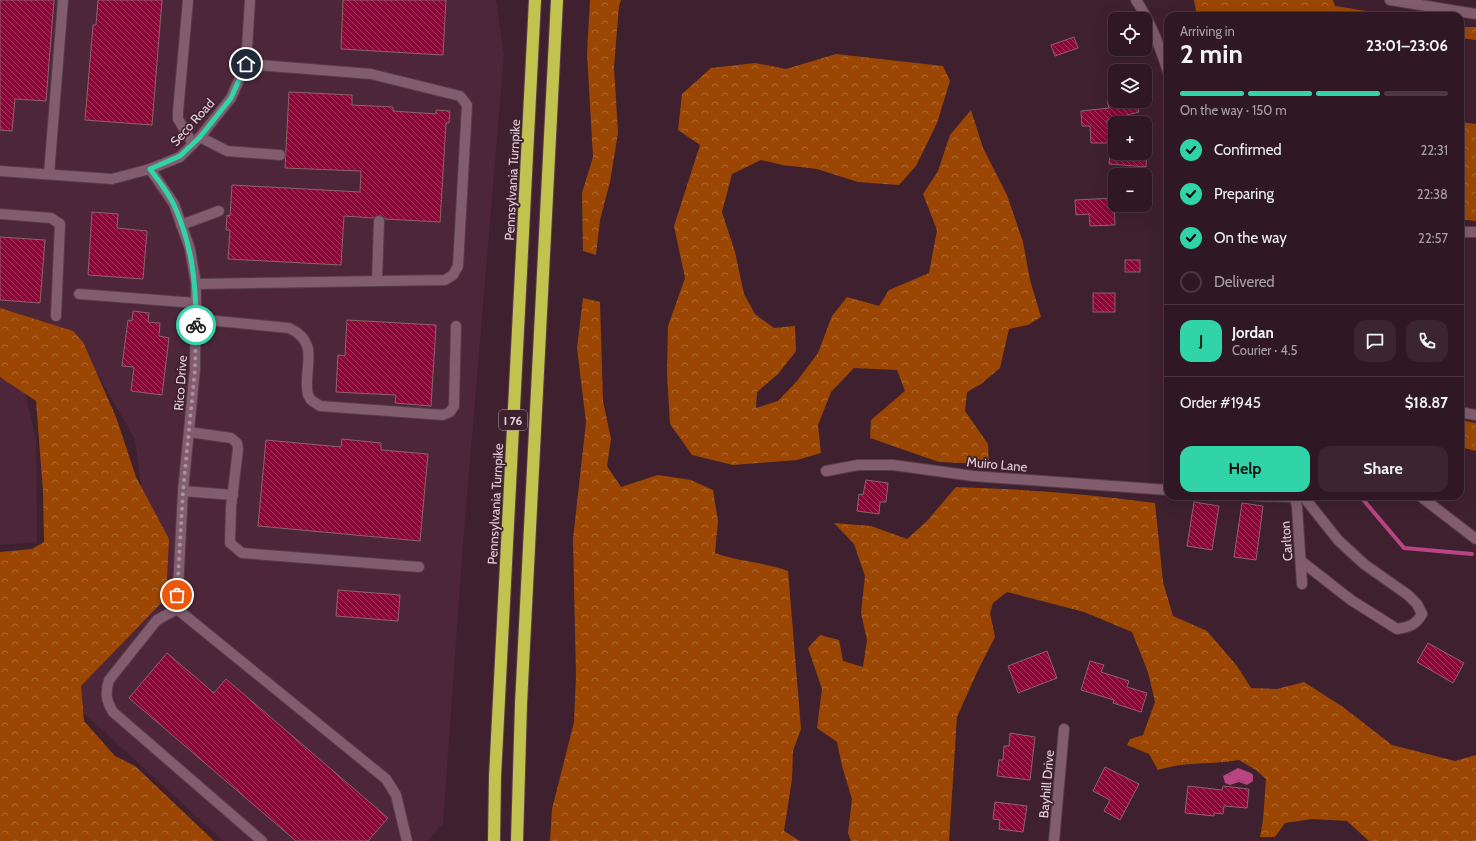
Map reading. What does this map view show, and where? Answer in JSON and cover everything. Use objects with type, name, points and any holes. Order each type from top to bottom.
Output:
[{"type":"highway","name":"Pennsylvania Turnpike","points":[[494,841],[495,777],[535,0]]},
{"type":"highway","name":"I 76","points":[[516,841],[521,704],[557,0]]},
{"type":"street","points":[[49,174],[63,0]]},
{"type":"street","points":[[188,0],[178,112],[178,119],[183,129],[196,141],[227,151],[280,155]]},
{"type":"street","name":"Seco Road","points":[[0,171],[112,179],[150,169],[180,156],[196,141],[231,98],[246,64],[250,0]]},
{"type":"street","points":[[1136,0],[1147,18],[1164,58]]},
{"type":"street","points":[[1390,0],[1464,12]]},
{"type":"street","points":[[1464,12],[1476,14]]},
{"type":"street","points":[[196,284],[445,280],[454,276],[456,271],[467,105],[464,100],[455,93],[371,74],[246,64]]},
{"type":"street","name":"Rico Drive","points":[[150,169],[174,204],[190,249],[196,284],[195,369],[183,491],[176,609]]},
{"type":"street","points":[[181,225],[219,211]]},
{"type":"street","points":[[0,214],[51,218],[60,224],[56,316]]},
{"type":"street","points":[[377,281],[379,221]]},
{"type":"street","points":[[1464,232],[1476,232]]},
{"type":"street","points":[[79,294],[196,303]]},
{"type":"street","points":[[196,319],[289,328],[296,331],[305,340],[309,351],[308,395],[311,400],[320,406],[443,415],[450,412],[454,406],[456,326]]},
{"type":"street","points":[[1464,413],[1476,415]]},
{"type":"street","points":[[189,432],[231,438],[236,443],[238,449],[230,542],[242,552],[420,568]]},
{"type":"street","name":"Muiro Lane","points":[[826,472],[858,465],[893,465],[973,476],[1164,490]]},
{"type":"street","points":[[183,491],[233,496]]},
{"type":"street","name":"Carlton","points":[[1298,500],[1302,584]]},
{"type":"street","points":[[1301,561],[1350,600],[1397,629],[1410,627],[1419,620],[1422,614],[1417,604],[1408,594],[1364,564],[1338,540],[1302,500]]},
{"type":"street","points":[[1425,500],[1476,539]]},
{"type":"street","points":[[262,841],[113,712],[108,705],[106,688],[109,680],[157,620],[176,609],[386,779],[396,795],[407,841]]},
{"type":"street","name":"Bayhill Drive","points":[[1054,841],[1064,729]]},
{"type":"shaded area","points":[[0,0],[496,0],[504,55],[463,544],[443,824],[427,841],[223,841],[62,693],[153,579],[135,440],[86,353],[0,349]]},
{"type":"shaded area","points":[[0,363],[25,392],[36,439],[37,542],[0,545]]},
{"type":"green space","points":[[590,0],[621,0],[619,6],[614,67],[618,133],[610,182],[600,220],[596,255],[583,251],[582,193],[593,157],[587,53]]},
{"type":"green space","points":[[1194,0],[1333,0],[1335,6],[1372,12],[1196,12]]},
{"type":"green space","points":[[1464,27],[1476,27],[1476,40],[1464,38]]},
{"type":"green space","points":[[836,54],[943,66],[950,81],[937,123],[916,166],[899,185],[858,182],[817,169],[783,165],[761,160],[732,174],[722,212],[735,252],[744,294],[755,314],[774,328],[795,326],[796,351],[778,374],[757,392],[756,408],[778,401],[797,381],[818,353],[832,316],[847,297],[879,306],[889,290],[929,273],[937,230],[923,194],[938,171],[950,135],[971,110],[983,148],[1007,195],[1023,242],[1030,280],[1041,317],[1028,325],[1009,329],[1000,368],[981,384],[967,392],[965,411],[988,444],[989,464],[939,462],[870,438],[871,420],[905,391],[897,370],[854,368],[831,392],[818,425],[821,453],[797,460],[733,465],[692,455],[670,424],[667,374],[668,326],[685,278],[674,226],[700,145],[678,130],[682,94],[711,68],[755,63],[786,69]]},
{"type":"green space","points":[[1464,122],[1476,124],[1476,221],[1464,220]]},
{"type":"green space","points":[[583,298],[600,302],[603,401],[611,439],[607,466],[621,487],[658,475],[691,480],[713,490],[718,521],[715,553],[788,571],[801,729],[793,751],[792,779],[784,831],[800,841],[550,841],[552,809],[574,722],[576,676],[573,539],[586,422],[577,348]]},
{"type":"green space","points":[[0,308],[73,331],[83,342],[116,417],[136,477],[169,539],[166,598],[81,686],[84,721],[115,756],[135,766],[214,841],[0,841],[0,552],[32,549],[44,542],[43,491],[36,401],[0,377]]},
{"type":"green space","points":[[1464,421],[1476,423],[1476,451],[1464,448]]},
{"type":"green space","points":[[956,487],[1056,492],[1155,503],[1163,582],[1173,616],[1207,631],[1237,666],[1251,688],[1277,689],[1304,682],[1343,707],[1392,745],[1455,761],[1476,755],[1476,841],[1369,841],[1347,821],[1312,819],[1285,823],[1275,837],[1260,837],[1263,820],[1266,779],[1256,770],[1239,760],[1178,765],[1158,770],[1149,754],[1127,745],[1130,739],[1143,735],[1155,702],[1148,672],[1132,632],[1084,612],[1007,592],[993,603],[990,613],[995,637],[957,717],[949,841],[851,841],[848,833],[852,799],[842,766],[837,742],[817,728],[822,689],[808,648],[820,635],[839,640],[843,661],[863,667],[867,640],[861,613],[865,576],[854,544],[834,523],[871,526],[907,539],[927,521]]},
{"type":"water","points":[[1238,768],[1251,773],[1253,775],[1253,781],[1247,785],[1239,782],[1230,785],[1225,783],[1223,776]]},
{"type":"building","points":[[0,0],[54,0],[46,101],[15,99],[12,131],[0,130]]},
{"type":"building","points":[[98,0],[162,0],[152,125],[85,120],[93,25],[96,25]]},
{"type":"building","points":[[343,0],[446,0],[443,55],[341,49]]},
{"type":"building","points":[[1074,37],[1078,48],[1055,56],[1051,45]]},
{"type":"building","points":[[289,92],[352,95],[352,105],[393,107],[393,111],[436,114],[436,110],[450,111],[449,123],[446,123],[440,222],[385,219],[380,215],[373,218],[344,216],[341,265],[228,259],[230,230],[226,230],[227,215],[230,216],[232,185],[360,192],[361,171],[285,168]]},
{"type":"building","points":[[1109,108],[1138,108],[1139,112],[1123,116],[1108,116],[1108,143],[1091,143],[1090,126],[1082,126],[1081,111]]},
{"type":"building","points":[[1109,160],[1146,160],[1146,167],[1109,164]]},
{"type":"building","points":[[1108,198],[1108,212],[1115,212],[1115,225],[1090,226],[1089,214],[1076,215],[1075,200]]},
{"type":"building","points":[[92,212],[118,214],[117,228],[147,231],[143,279],[88,275]]},
{"type":"building","points":[[0,237],[45,240],[40,303],[0,300]]},
{"type":"building","points":[[1125,260],[1140,260],[1140,272],[1125,272]]},
{"type":"building","points":[[1093,293],[1115,293],[1115,312],[1093,312]]},
{"type":"building","points":[[133,311],[149,313],[148,322],[160,323],[159,336],[169,338],[162,395],[131,391],[134,367],[122,366],[128,320],[132,321]]},
{"type":"building","points":[[347,320],[436,325],[431,406],[395,403],[396,395],[336,392],[338,355],[345,356]]},
{"type":"building","points":[[342,439],[381,443],[381,450],[428,454],[420,541],[258,526],[266,440],[341,447]]},
{"type":"building","points":[[866,480],[888,483],[886,502],[880,502],[879,514],[857,511],[859,494],[863,495]]},
{"type":"building","points":[[1194,502],[1219,506],[1212,550],[1187,546]]},
{"type":"building","points":[[1242,503],[1263,506],[1256,560],[1234,557]]},
{"type":"building","points":[[338,590],[400,595],[398,621],[336,616]]},
{"type":"building","points":[[1428,643],[1464,663],[1453,683],[1417,662]]},
{"type":"building","points":[[1047,651],[1057,678],[1018,693],[1008,666]]},
{"type":"building","points":[[167,653],[214,693],[226,679],[388,818],[368,841],[296,841],[129,698]]},
{"type":"building","points":[[1090,661],[1104,665],[1101,672],[1129,681],[1127,687],[1147,693],[1141,712],[1113,703],[1114,700],[1081,690]]},
{"type":"building","points":[[1010,733],[1035,737],[1030,780],[997,776],[999,760],[1003,760],[1004,746],[1009,746]]},
{"type":"building","points":[[1105,767],[1139,784],[1120,820],[1104,811],[1110,800],[1093,791]]},
{"type":"building","points":[[1188,786],[1222,790],[1223,786],[1249,789],[1247,808],[1224,806],[1223,814],[1214,813],[1214,816],[1185,813]]},
{"type":"building","points":[[995,802],[1027,806],[1023,832],[999,829],[1000,820],[993,819]]},
{"type":"waterway","points":[[1363,500],[1404,548],[1472,554]]},
{"type":"way so far","points":[[177,595],[183,491],[195,369],[196,325]]},
{"type":"route","points":[[196,325],[196,284],[190,249],[174,204],[150,169],[180,156],[200,137],[231,98],[246,64]]}]
